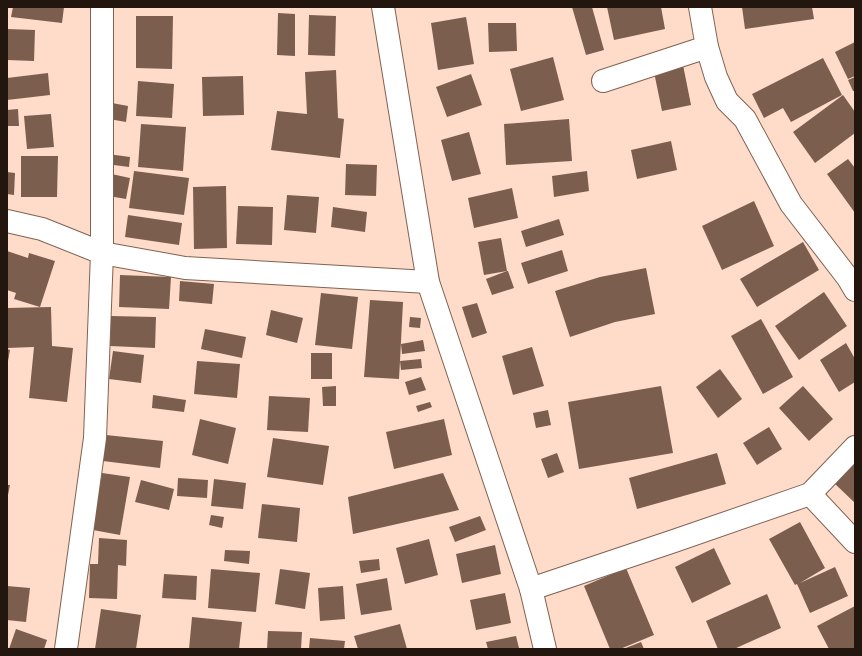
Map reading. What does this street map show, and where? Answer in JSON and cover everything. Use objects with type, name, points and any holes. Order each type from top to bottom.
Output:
[{"type":"street","points":[[66,649],[95,438],[102,253],[102,7]]},
{"type":"street","points":[[383,7],[428,282],[531,589],[545,649]]},
{"type":"street","points":[[700,7],[707,46],[716,77],[727,101],[745,119],[791,204],[853,281]]},
{"type":"street","points":[[603,81],[707,46]]},
{"type":"street","points":[[7,221],[42,229],[102,253],[185,268],[428,282]]},
{"type":"street","points":[[531,589],[810,494],[855,446]]},
{"type":"street","points":[[810,494],[855,542]]},
{"type":"building","points":[[13,7],[64,7],[62,23],[11,17]]},
{"type":"building","points":[[572,7],[592,7],[604,50],[586,55]]},
{"type":"building","points":[[607,7],[661,7],[665,29],[614,40]]},
{"type":"building","points":[[742,7],[812,7],[814,19],[745,29]]},
{"type":"building","points":[[278,13],[295,14],[295,56],[277,55]]},
{"type":"building","points":[[309,15],[336,16],[335,56],[308,55]]},
{"type":"building","points":[[136,16],[173,16],[172,69],[136,68]]},
{"type":"building","points":[[466,17],[474,64],[438,70],[431,23]]},
{"type":"building","points":[[488,23],[516,23],[517,51],[489,52]]},
{"type":"building","points":[[7,29],[35,30],[34,61],[7,60]]},
{"type":"building","points":[[855,42],[855,76],[848,79],[835,52]]},
{"type":"building","points":[[553,57],[564,100],[521,111],[510,69]]},
{"type":"building","points":[[823,58],[842,95],[791,122],[783,108],[764,118],[752,94]]},
{"type":"building","points":[[683,65],[691,105],[662,111],[654,72]]},
{"type":"building","points":[[336,70],[338,118],[344,119],[340,158],[271,150],[277,111],[307,114],[305,72]]},
{"type":"building","points":[[48,73],[50,95],[7,100],[7,78]]},
{"type":"building","points":[[471,74],[482,105],[447,117],[436,87]]},
{"type":"building","points":[[243,76],[244,115],[203,116],[202,77]]},
{"type":"building","points":[[855,77],[855,91],[853,91],[848,80]]},
{"type":"building","points":[[138,81],[174,84],[172,118],[136,116]]},
{"type":"building","points":[[843,95],[855,112],[855,133],[815,163],[793,132]]},
{"type":"building","points":[[112,103],[128,106],[126,122],[109,119]]},
{"type":"building","points":[[18,109],[19,126],[7,126],[7,110]]},
{"type":"building","points":[[51,114],[54,147],[27,149],[24,116]]},
{"type":"building","points":[[569,119],[572,161],[506,165],[504,124]]},
{"type":"building","points":[[141,124],[186,127],[183,171],[138,167]]},
{"type":"building","points":[[469,132],[481,174],[452,181],[441,140]]},
{"type":"building","points":[[671,141],[677,170],[637,179],[631,150]]},
{"type":"building","points":[[108,154],[130,157],[129,167],[106,164]]},
{"type":"building","points":[[21,156],[58,156],[57,197],[21,197]]},
{"type":"building","points":[[848,159],[855,168],[855,213],[827,174]]},
{"type":"building","points":[[346,164],[377,165],[376,196],[345,195]]},
{"type":"building","points":[[134,171],[189,178],[184,215],[129,208]]},
{"type":"building","points":[[587,171],[589,191],[554,197],[552,176]]},
{"type":"building","points":[[7,172],[15,173],[14,195],[7,194]]},
{"type":"building","points":[[107,173],[130,178],[126,199],[103,195]]},
{"type":"building","points":[[226,186],[227,248],[194,249],[193,187]]},
{"type":"building","points":[[512,188],[518,218],[474,228],[468,198]]},
{"type":"building","points":[[287,195],[319,197],[316,233],[284,230]]},
{"type":"building","points":[[754,201],[774,246],[722,270],[702,226]]},
{"type":"building","points":[[238,206],[273,207],[272,245],[236,244]]},
{"type":"building","points":[[333,207],[367,212],[365,232],[331,227]]},
{"type":"building","points":[[128,215],[182,223],[179,245],[125,237]]},
{"type":"building","points":[[559,219],[564,235],[526,247],[521,231]]},
{"type":"building","points":[[501,238],[507,271],[484,275],[478,242]]},
{"type":"building","points":[[803,242],[819,270],[757,307],[740,279]]},
{"type":"building","points":[[562,250],[568,271],[528,284],[521,263]]},
{"type":"building","points":[[7,251],[28,258],[29,253],[55,261],[40,307],[14,299],[16,293],[7,290]]},
{"type":"building","points":[[646,268],[655,314],[615,322],[570,337],[555,291],[600,277]]},
{"type":"building","points":[[507,271],[514,288],[492,295],[486,279]]},
{"type":"building","points":[[120,275],[171,277],[169,309],[119,307]]},
{"type":"building","points":[[180,281],[214,284],[212,304],[179,301]]},
{"type":"building","points":[[824,292],[847,326],[799,360],[775,326]]},
{"type":"building","points":[[321,293],[358,297],[352,349],[315,345]]},
{"type":"building","points":[[370,300],[403,302],[399,379],[364,377]]},
{"type":"building","points":[[477,303],[487,333],[472,338],[462,307]]},
{"type":"building","points":[[51,307],[52,346],[73,348],[67,402],[29,398],[34,347],[7,348],[7,308]]},
{"type":"building","points":[[271,310],[303,318],[297,343],[266,335]]},
{"type":"building","points":[[111,316],[156,317],[155,348],[110,346]]},
{"type":"building","points":[[410,317],[421,318],[420,328],[409,327]]},
{"type":"building","points":[[761,319],[793,377],[763,394],[731,336]]},
{"type":"building","points":[[205,329],[246,337],[242,358],[201,349]]},
{"type":"building","points":[[423,340],[425,351],[402,354],[401,344]]},
{"type":"building","points":[[846,343],[855,359],[855,382],[839,392],[820,360]]},
{"type":"building","points":[[532,347],[544,386],[513,395],[502,356]]},
{"type":"building","points":[[7,349],[10,350],[8,361],[7,361]]},
{"type":"building","points":[[113,351],[144,355],[141,383],[109,379]]},
{"type":"building","points":[[311,353],[332,353],[332,379],[311,379]]},
{"type":"building","points":[[421,359],[422,368],[401,370],[400,361]]},
{"type":"building","points":[[197,361],[240,364],[237,398],[194,394]]},
{"type":"building","points":[[720,369],[742,399],[718,418],[696,387]]},
{"type":"building","points":[[421,377],[426,390],[409,395],[405,382]]},
{"type":"building","points":[[336,386],[336,406],[323,406],[322,387]]},
{"type":"building","points":[[661,386],[673,453],[579,469],[568,402]]},
{"type":"building","points":[[803,386],[833,419],[809,441],[779,408]]},
{"type":"building","points":[[153,395],[186,400],[184,412],[152,408]]},
{"type":"building","points":[[269,396],[310,398],[308,432],[267,430]]},
{"type":"building","points":[[430,402],[432,407],[418,412],[416,406]]},
{"type":"building","points":[[548,410],[551,425],[536,428],[533,413]]},
{"type":"building","points":[[200,419],[236,428],[228,464],[192,455]]},
{"type":"building","points":[[444,419],[452,455],[394,469],[386,432]]},
{"type":"building","points":[[769,427],[782,449],[757,465],[743,443]]},
{"type":"building","points":[[106,435],[163,441],[160,468],[103,461]]},
{"type":"building","points":[[273,438],[329,446],[323,485],[267,477]]},
{"type":"building","points":[[557,453],[564,472],[548,478],[541,459]]},
{"type":"building","points":[[717,453],[726,484],[637,509],[629,478]]},
{"type":"building","points":[[855,457],[855,503],[832,481]]},
{"type":"building","points":[[102,473],[130,477],[120,535],[93,530]]},
{"type":"building","points":[[443,473],[459,510],[353,534],[348,497]]},
{"type":"building","points":[[178,478],[208,480],[207,498],[177,496]]},
{"type":"building","points":[[214,479],[246,483],[243,509],[211,506]]},
{"type":"building","points":[[141,480],[174,489],[169,510],[135,502]]},
{"type":"building","points":[[7,485],[10,485],[8,495],[7,495]]},
{"type":"building","points":[[262,504],[300,508],[297,542],[258,538]]},
{"type":"building","points":[[211,515],[224,517],[222,528],[209,525]]},
{"type":"building","points":[[480,516],[486,530],[455,542],[449,527]]},
{"type":"building","points":[[800,522],[825,568],[800,583],[835,567],[848,596],[810,613],[797,584],[795,585],[769,539]]},
{"type":"building","points":[[99,538],[127,540],[126,566],[118,565],[117,599],[89,598],[90,564],[98,564]]},
{"type":"building","points":[[429,539],[438,575],[405,584],[396,548]]},
{"type":"building","points":[[495,545],[501,574],[462,583],[456,554]]},
{"type":"building","points":[[714,548],[731,584],[692,603],[675,567]]},
{"type":"building","points":[[225,550],[250,551],[249,564],[224,561]]},
{"type":"building","points":[[379,559],[380,570],[361,573],[359,561]]},
{"type":"building","points":[[626,568],[654,635],[620,649],[610,649],[584,586]]},
{"type":"building","points":[[211,569],[260,573],[256,612],[208,608]]},
{"type":"building","points":[[280,569],[310,573],[305,609],[275,604]]},
{"type":"building","points":[[164,574],[197,576],[196,600],[162,598]]},
{"type":"building","points":[[387,578],[392,610],[361,615],[356,584]]},
{"type":"building","points":[[7,586],[30,588],[26,622],[7,620]]},
{"type":"building","points":[[343,586],[345,619],[320,621],[318,588]]},
{"type":"building","points":[[505,593],[511,623],[476,630],[470,600]]},
{"type":"building","points":[[767,594],[781,628],[734,649],[718,649],[706,621]]},
{"type":"building","points":[[855,606],[855,647],[852,649],[829,649],[817,626]]},
{"type":"building","points":[[101,609],[141,615],[136,649],[95,649]]},
{"type":"building","points":[[192,617],[242,622],[239,649],[189,649]]},
{"type":"building","points":[[400,624],[407,649],[358,649],[354,636]]},
{"type":"building","points":[[16,629],[47,640],[44,649],[9,649]]},
{"type":"building","points":[[268,631],[302,632],[301,649],[267,649]]},
{"type":"building","points":[[516,636],[519,648],[488,649],[486,642]]},
{"type":"building","points":[[310,638],[345,641],[344,649],[309,649]]},
{"type":"building","points":[[641,642],[644,649],[623,649]]}]
